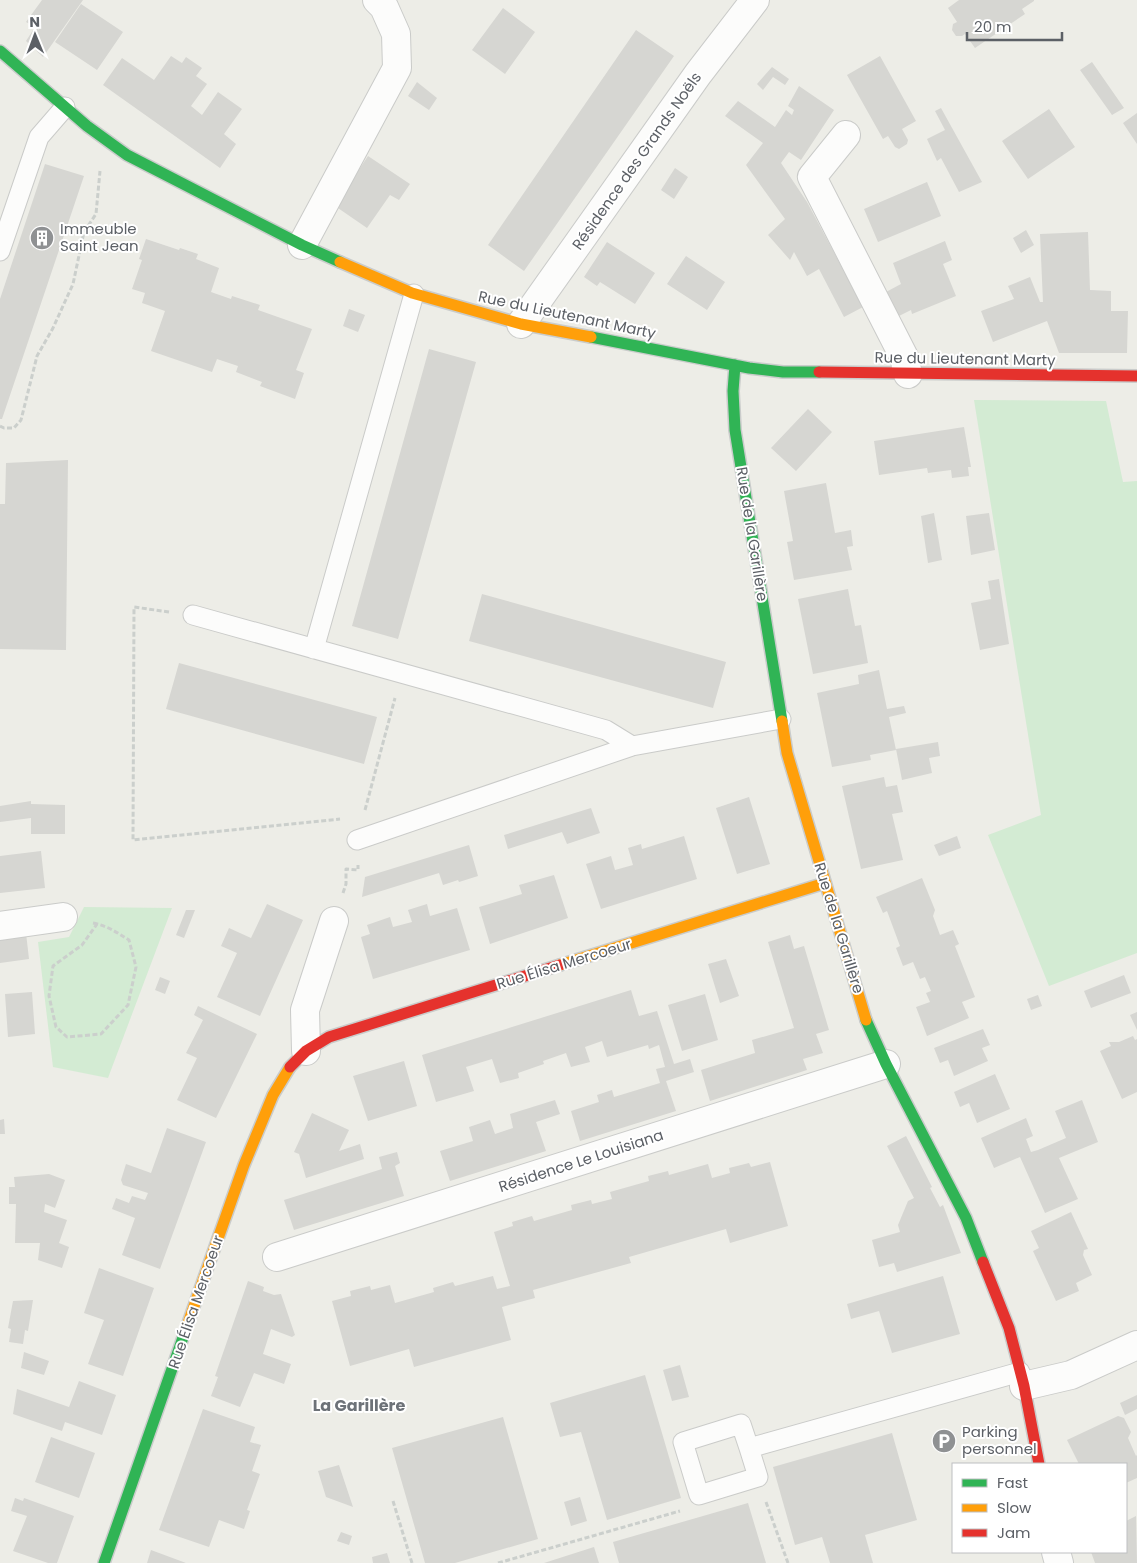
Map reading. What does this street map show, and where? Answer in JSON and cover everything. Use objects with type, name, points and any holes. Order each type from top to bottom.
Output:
[{"type":"street","points":[[302,245],[397,68],[396,34],[384,7],[376,0]]},
{"type":"street","name":"Résidence des Grands Noëls","points":[[521,324],[698,74],[755,0]]},
{"type":"street","name":"Rue du Lieutenant Marty","points":[[0,52],[88,126],[127,155],[302,245],[414,294],[521,324],[735,365],[783,372],[1137,376]]},
{"type":"street","points":[[846,135],[812,177],[904,357],[908,374]]},
{"type":"street","name":"Rue de la Garillère","points":[[735,365],[733,391],[735,430],[787,753],[867,1022],[886,1064],[966,1218],[1009,1328],[1022,1379],[1039,1463]]},
{"type":"street","name":"Rue Élisa Mercoeur","points":[[104,1563],[244,1165],[272,1095],[289,1068],[306,1051],[329,1038],[356,1028],[825,883]]},
{"type":"street","points":[[0,926],[63,917]]},
{"type":"street","points":[[306,1051],[305,1010],[334,921]]},
{"type":"street","name":"Résidence Le Louisiana","points":[[277,1257],[886,1064]]},
{"type":"street","points":[[1022,1379],[1071,1375],[1137,1345]]},
{"type":"lane","points":[[0,251],[39,137],[65,106]]},
{"type":"lane","points":[[314,649],[414,294]]},
{"type":"lane","points":[[193,615],[606,730],[632,746]]},
{"type":"lane","points":[[357,840],[632,746],[781,719]]},
{"type":"lane","points":[[749,1448],[1022,1379]]},
{"type":"lane","points":[[741,1424],[758,1477],[699,1495],[683,1442],[741,1424]]},
{"type":"path","points":[[0,426],[14,428],[21,420],[37,356],[53,328],[72,284],[84,232],[96,214],[99,173],[114,146]]},
{"type":"path","points":[[193,615],[134,607],[133,840],[363,817]]},
{"type":"path","points":[[334,921],[346,884],[346,869],[358,870],[357,840],[401,673]]},
{"type":"path","points":[[63,917],[97,924],[106,926],[130,940],[136,967],[128,1005],[101,1034],[67,1037],[56,1027],[49,996],[53,966],[82,945],[97,924]]},
{"type":"path","points":[[758,1477],[788,1563]]},
{"type":"path","points":[[498,1563],[693,1507],[699,1495]]},
{"type":"path","points":[[393,1501],[412,1563]]},
{"type":"green space","points":[[974,400],[1106,401],[1123,482],[1137,481],[1137,953],[1049,986],[988,835],[1041,815]]},
{"type":"green space","points":[[84,907],[172,908],[108,1078],[53,1067],[38,942],[69,937]]},
{"type":"building","points":[[42,0],[83,0],[43,57],[26,41],[35,27],[26,22]]},
{"type":"building","points":[[959,0],[1034,1],[1022,9],[1025,14],[975,48],[965,34],[956,36],[952,30],[953,24],[957,22],[948,8]]},
{"type":"building","points":[[81,4],[123,32],[97,70],[55,42]]},
{"type":"building","points":[[503,8],[535,32],[505,74],[472,50]]},
{"type":"building","points":[[636,30],[674,56],[524,271],[488,245]]},
{"type":"building","points":[[171,56],[182,63],[186,57],[202,68],[196,76],[207,84],[191,106],[202,115],[218,92],[242,109],[224,134],[236,144],[220,168],[103,85],[122,58],[154,80]]},
{"type":"building","points":[[880,56],[916,121],[902,129],[908,140],[907,144],[899,149],[895,147],[888,136],[883,139],[847,75]]},
{"type":"building","points":[[1092,62],[1124,108],[1112,115],[1080,70]]},
{"type":"building","points":[[772,67],[789,79],[785,85],[773,77],[763,90],[757,84]]},
{"type":"building","points":[[417,82],[437,98],[429,110],[408,96]]},
{"type":"building","points":[[799,86],[834,110],[801,160],[789,152],[781,163],[807,202],[863,307],[844,317],[819,269],[807,276],[794,252],[790,260],[768,235],[785,219],[746,165],[763,143],[725,116],[738,101],[775,127],[786,110],[792,115],[794,110],[788,106]]},
{"type":"building","points":[[941,108],[982,182],[959,192],[941,158],[937,161],[927,139],[945,130],[935,111]]},
{"type":"building","points":[[1049,109],[1075,147],[1028,179],[1002,141]]},
{"type":"building","points":[[1137,113],[1137,144],[1123,123]]},
{"type":"building","points":[[368,156],[410,184],[399,200],[390,195],[367,228],[335,206]]},
{"type":"building","name":"Immeuble Saint Jean","points":[[45,164],[84,176],[2,419],[0,419],[0,299]]},
{"type":"building","points":[[675,168],[688,177],[674,199],[661,190]]},
{"type":"building","points":[[927,182],[941,216],[878,242],[864,209]]},
{"type":"building","points":[[1026,230],[1034,245],[1021,253],[1013,238]]},
{"type":"building","points":[[1088,232],[1090,290],[1111,291],[1111,311],[1128,311],[1127,353],[1059,353],[1047,321],[993,342],[981,311],[1014,299],[1008,286],[1030,277],[1040,302],[1043,302],[1040,234]]},
{"type":"building","points":[[146,239],[198,254],[196,259],[219,268],[211,292],[231,299],[232,296],[260,305],[258,310],[312,329],[296,370],[304,373],[295,399],[260,386],[262,382],[236,372],[238,366],[217,359],[212,372],[151,351],[165,311],[142,303],[145,293],[132,289],[142,260],[139,259]]},
{"type":"building","points":[[945,241],[952,260],[943,264],[956,296],[912,314],[911,310],[899,316],[886,292],[901,284],[893,263]]},
{"type":"building","points":[[607,242],[655,273],[635,304],[600,282],[597,286],[584,277]]},
{"type":"building","points":[[686,256],[725,282],[707,310],[667,284]]},
{"type":"building","points":[[349,309],[365,315],[358,332],[343,326]]},
{"type":"building","points":[[429,349],[476,362],[398,639],[352,626]]},
{"type":"building","points":[[808,409],[832,432],[796,471],[771,448]]},
{"type":"building","points":[[964,427],[971,467],[968,467],[969,476],[952,478],[951,470],[928,473],[927,468],[879,475],[874,441]]},
{"type":"building","points":[[68,460],[66,650],[0,649],[0,504],[5,504],[6,463]]},
{"type":"building","points":[[826,483],[835,533],[851,530],[853,546],[847,547],[852,570],[794,580],[787,542],[793,541],[784,491]]},
{"type":"building","points":[[934,513],[942,560],[928,563],[921,516]]},
{"type":"building","points":[[989,513],[995,550],[971,555],[966,516]]},
{"type":"building","points":[[999,579],[1009,644],[980,650],[971,603],[991,599],[988,581]]},
{"type":"building","points":[[848,589],[855,626],[861,625],[868,663],[813,674],[798,599]]},
{"type":"building","points":[[482,594],[726,662],[713,708],[469,641]]},
{"type":"building","points":[[179,663],[377,717],[364,764],[166,709]]},
{"type":"building","points":[[879,670],[887,709],[904,706],[906,713],[889,717],[896,750],[870,755],[871,760],[832,767],[817,693],[859,684],[858,675]]},
{"type":"building","points":[[938,742],[940,756],[929,758],[932,773],[902,780],[896,749]]},
{"type":"building","points":[[884,777],[886,787],[897,785],[903,812],[892,814],[903,860],[861,869],[842,786]]},
{"type":"building","points":[[749,797],[770,864],[737,874],[716,808]]},
{"type":"building","points":[[31,801],[31,804],[65,805],[65,834],[31,834],[31,818],[0,822],[0,806]]},
{"type":"building","points":[[591,808],[600,833],[567,844],[562,832],[508,849],[504,835]]},
{"type":"building","points":[[684,836],[697,879],[601,909],[586,864],[611,856],[615,870],[633,865],[628,848],[641,844],[642,849]]},
{"type":"building","points":[[957,836],[961,848],[939,856],[934,845]]},
{"type":"building","points":[[469,845],[478,876],[443,885],[439,873],[362,897],[365,877]]},
{"type":"building","points":[[41,851],[45,888],[0,893],[0,856]]},
{"type":"building","points":[[554,875],[568,918],[490,944],[479,907],[522,894],[519,885]]},
{"type":"building","points":[[922,878],[935,910],[933,916],[940,935],[953,930],[959,944],[955,946],[975,997],[962,1002],[969,1018],[927,1036],[916,1007],[930,1002],[926,993],[931,991],[925,977],[920,979],[913,962],[903,966],[896,948],[900,946],[887,911],[883,913],[876,897]]},
{"type":"building","points":[[267,904],[303,920],[260,1016],[217,997],[237,953],[221,946],[229,928],[251,938]]},
{"type":"building","points":[[427,904],[430,916],[457,908],[470,950],[373,979],[361,937],[370,934],[367,925],[390,917],[393,927],[412,922],[408,910]]},
{"type":"building","points":[[186,910],[195,910],[184,938],[176,935]]},
{"type":"building","points":[[26,933],[29,959],[0,963],[0,937]]},
{"type":"building","points":[[790,935],[794,949],[804,946],[829,1030],[816,1034],[823,1053],[803,1059],[807,1070],[710,1101],[701,1070],[755,1053],[752,1040],[794,1028],[768,942]]},
{"type":"building","points":[[726,959],[739,996],[720,1003],[708,964]]},
{"type":"building","points":[[1124,975],[1131,993],[1091,1008],[1084,991]]},
{"type":"building","points":[[160,977],[170,981],[165,994],[155,990]]},
{"type":"building","points":[[631,990],[639,1016],[657,1011],[674,1064],[690,1059],[694,1072],[666,1081],[676,1111],[580,1141],[571,1111],[599,1102],[597,1095],[612,1090],[614,1097],[660,1083],[656,1069],[665,1067],[659,1045],[649,1049],[648,1045],[607,1057],[602,1041],[585,1047],[590,1062],[571,1067],[566,1053],[543,1061],[544,1064],[518,1073],[519,1078],[500,1083],[492,1059],[466,1067],[474,1091],[436,1102],[422,1055]]},
{"type":"building","points":[[32,992],[35,1034],[8,1037],[5,994]]},
{"type":"building","points":[[705,994],[718,1040],[682,1051],[668,1005]]},
{"type":"building","points":[[1038,995],[1042,1006],[1031,1010],[1027,999]]},
{"type":"building","points":[[198,1006],[257,1034],[216,1118],[177,1100],[197,1058],[186,1053],[203,1020],[194,1015]]},
{"type":"building","points":[[1137,1012],[1137,1030],[1130,1015]]},
{"type":"building","points":[[983,1029],[990,1045],[982,1048],[988,1061],[954,1076],[948,1060],[940,1063],[934,1048]]},
{"type":"building","points":[[1133,1036],[1135,1040],[1137,1039],[1137,1092],[1122,1099],[1100,1051],[1111,1046],[1109,1042],[1119,1042]]},
{"type":"building","points":[[404,1061],[417,1106],[368,1121],[353,1076]]},
{"type":"building","points":[[995,1074],[1010,1109],[977,1123],[969,1103],[960,1107],[954,1092]]},
{"type":"building","points":[[555,1100],[560,1114],[536,1122],[546,1151],[450,1181],[440,1151],[473,1141],[469,1127],[490,1120],[495,1134],[513,1128],[510,1114]]},
{"type":"building","points":[[1082,1100],[1098,1142],[1059,1158],[1078,1199],[1045,1213],[1020,1157],[994,1168],[981,1138],[1026,1118],[1033,1136],[1026,1139],[1031,1152],[1038,1150],[1066,1138],[1055,1111]]},
{"type":"building","points":[[312,1113],[349,1130],[339,1151],[360,1144],[364,1159],[306,1178],[299,1154],[294,1152]]},
{"type":"building","points":[[4,1119],[5,1134],[0,1134],[0,1120]]},
{"type":"building","points":[[167,1128],[206,1142],[160,1269],[122,1255],[135,1218],[112,1209],[116,1198],[129,1203],[132,1196],[145,1200],[148,1193],[123,1185],[121,1180],[126,1164],[151,1173]]},
{"type":"building","points":[[906,1136],[940,1207],[943,1205],[961,1253],[897,1272],[894,1263],[879,1267],[872,1240],[900,1232],[898,1225],[908,1201],[914,1198],[887,1146]]},
{"type":"building","points":[[397,1152],[400,1163],[395,1166],[404,1196],[294,1230],[284,1200],[382,1169],[379,1157]]},
{"type":"building","points":[[770,1162],[788,1226],[730,1243],[726,1229],[629,1257],[631,1263],[533,1290],[535,1298],[502,1307],[511,1340],[414,1367],[409,1349],[350,1366],[332,1301],[351,1296],[350,1291],[370,1286],[371,1290],[390,1285],[395,1303],[434,1292],[433,1288],[453,1282],[455,1286],[493,1276],[497,1289],[510,1286],[494,1232],[513,1226],[512,1222],[532,1216],[534,1221],[572,1210],[571,1205],[591,1200],[592,1204],[612,1199],[610,1192],[649,1181],[648,1176],[668,1171],[669,1175],[708,1164],[712,1178],[730,1173],[729,1168],[749,1163],[751,1167]]},
{"type":"building","points":[[49,1174],[65,1180],[55,1208],[45,1204],[44,1212],[67,1220],[59,1243],[69,1247],[62,1268],[38,1260],[40,1243],[15,1243],[16,1204],[9,1204],[9,1187],[15,1187],[14,1177]]},
{"type":"building","points":[[1071,1212],[1088,1249],[1084,1250],[1083,1255],[1092,1275],[1076,1283],[1079,1291],[1056,1301],[1033,1251],[1039,1248],[1031,1231]]},
{"type":"building","points":[[99,1268],[154,1288],[123,1376],[88,1364],[104,1320],[84,1313]]},
{"type":"building","points":[[943,1276],[960,1334],[892,1353],[879,1311],[851,1319],[847,1304]]},
{"type":"building","points":[[248,1281],[264,1287],[263,1291],[274,1295],[281,1294],[295,1335],[292,1337],[271,1329],[263,1354],[291,1364],[284,1384],[254,1373],[240,1407],[211,1396],[218,1377],[215,1376]]},
{"type":"building","points":[[33,1300],[28,1331],[25,1330],[23,1344],[9,1342],[11,1329],[8,1328],[13,1301]]},
{"type":"building","points":[[24,1352],[49,1361],[44,1375],[21,1368]]},
{"type":"building","points":[[680,1365],[689,1397],[672,1401],[663,1370]]},
{"type":"building","points":[[645,1375],[681,1498],[607,1520],[581,1432],[560,1437],[550,1403]]},
{"type":"building","points":[[79,1381],[116,1395],[102,1435],[65,1422],[62,1431],[13,1414],[17,1389],[69,1407]]},
{"type":"building","points":[[1137,1395],[1137,1409],[1125,1415],[1120,1403]]},
{"type":"building","points":[[203,1409],[255,1427],[250,1442],[261,1445],[252,1471],[260,1474],[247,1510],[250,1511],[244,1529],[219,1520],[209,1547],[159,1530]]},
{"type":"building","points":[[1118,1416],[1124,1418],[1131,1432],[1128,1438],[1137,1455],[1137,1478],[1127,1483],[1127,1463],[1078,1463],[1067,1440]]},
{"type":"building","points":[[503,1417],[538,1539],[455,1563],[425,1563],[392,1448]]},
{"type":"building","points":[[892,1433],[917,1520],[865,1535],[873,1563],[830,1563],[822,1537],[795,1545],[773,1467]]},
{"type":"building","points":[[51,1437],[95,1453],[79,1498],[35,1482]]},
{"type":"building","points":[[339,1465],[353,1507],[326,1497],[318,1471]]},
{"type":"building","points":[[580,1497],[587,1521],[571,1526],[564,1502]]},
{"type":"building","points":[[15,1498],[23,1501],[24,1498],[74,1516],[57,1563],[48,1563],[13,1551],[27,1516],[11,1511]]},
{"type":"building","points":[[748,1503],[766,1563],[619,1563],[613,1542]]},
{"type":"building","points":[[1136,1516],[1137,1563],[1095,1563],[1091,1553],[1127,1553],[1127,1520]]},
{"type":"building","points":[[341,1532],[352,1536],[349,1545],[337,1541]]},
{"type":"building","points":[[594,1547],[599,1563],[544,1563]]},
{"type":"building","points":[[151,1550],[186,1563],[147,1563]]},
{"type":"building","points":[[387,1553],[390,1563],[373,1563],[372,1557]]},
{"type":"traffic: fast","points":[[0,51],[87,126],[127,155],[302,245],[340,262]]},
{"type":"traffic: fast","points":[[591,337],[749,368],[783,372],[819,372]]},
{"type":"traffic: fast","points":[[735,365],[733,391],[735,430],[782,721]]},
{"type":"traffic: fast","points":[[866,1020],[886,1064],[966,1218],[983,1262]]},
{"type":"traffic: fast","points":[[104,1563],[187,1326]]},
{"type":"traffic: slow","points":[[340,262],[412,293],[521,324],[591,337]]},
{"type":"traffic: slow","points":[[782,721],[787,753],[866,1020]]},
{"type":"traffic: slow","points":[[560,965],[825,883]]},
{"type":"traffic: slow","points":[[187,1326],[244,1165],[273,1095],[290,1067]]},
{"type":"traffic: jam","points":[[819,372],[1137,376]]},
{"type":"traffic: jam","points":[[290,1067],[306,1051],[329,1037],[560,965]]},
{"type":"traffic: jam","points":[[983,1262],[1009,1328],[1024,1386],[1039,1463]]},
{"type":"place","name":"Immeuble Saint Jean","points":[[42,238]]},
{"type":"place","name":"Parking personnel","points":[[944,1441]]},
{"type":"district","name":"La Garillère","points":[[359,1405]]}]
